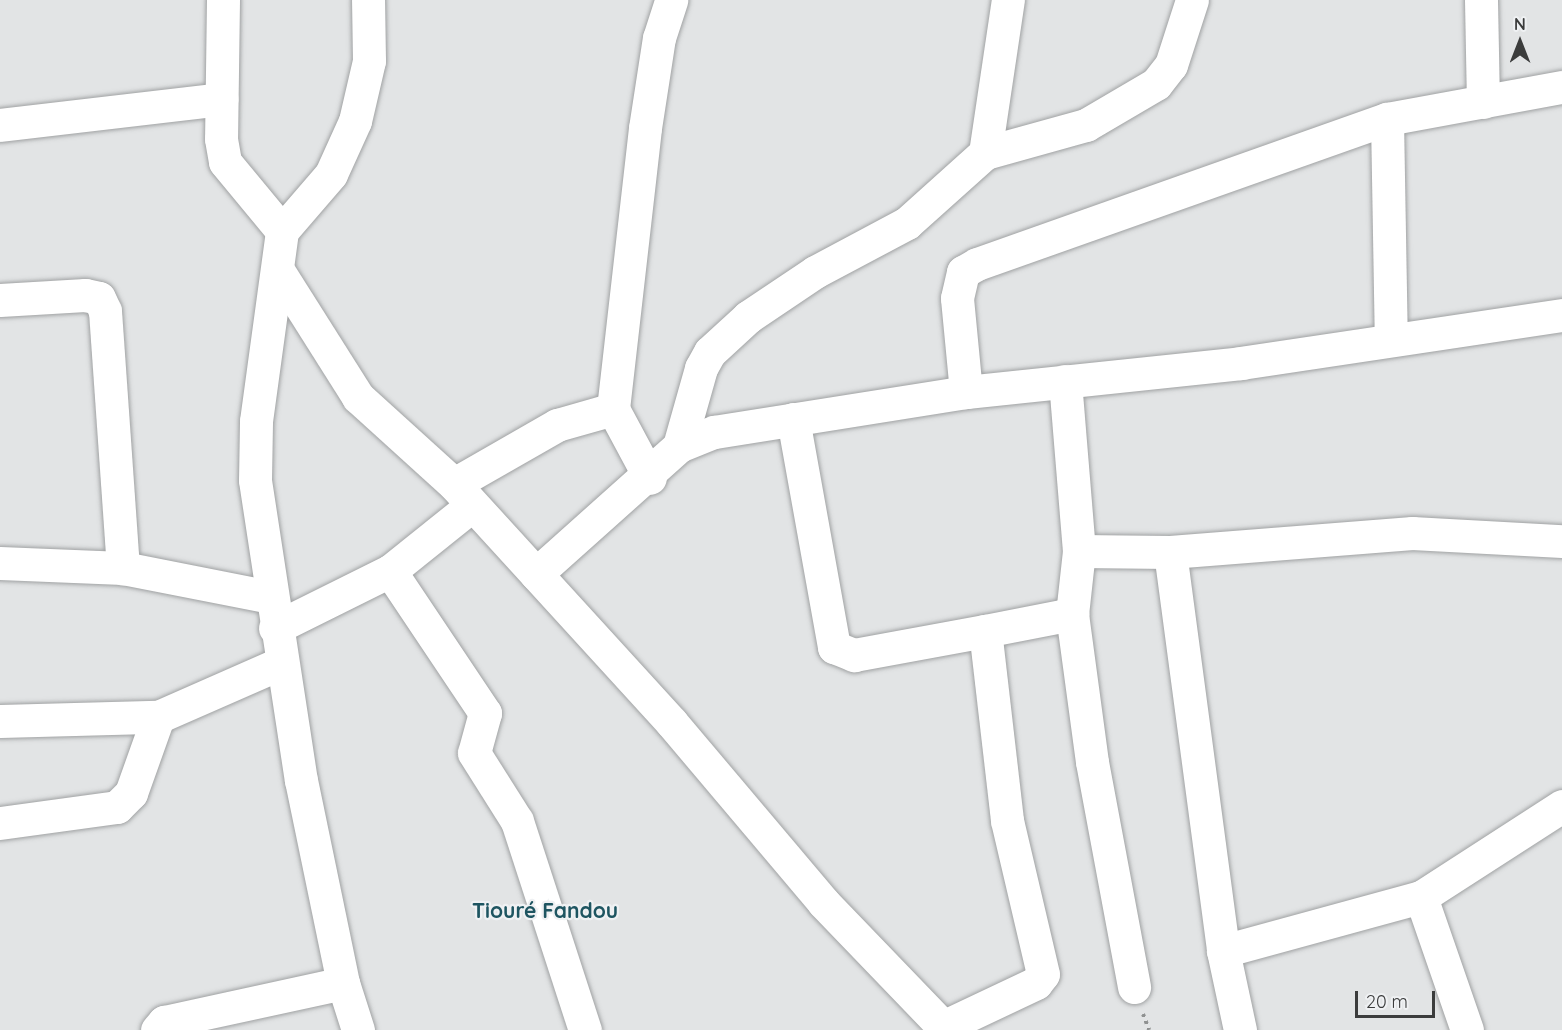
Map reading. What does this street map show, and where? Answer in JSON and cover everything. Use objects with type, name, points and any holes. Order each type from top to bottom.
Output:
[{"type":"street","points":[[223,0],[221,99],[225,162],[282,231]]},
{"type":"street","points":[[358,1030],[343,983],[280,663],[255,480],[255,421],[279,272],[282,231],[331,174],[355,121],[369,61],[368,0]]},
{"type":"street","points":[[650,478],[613,409],[645,129],[659,38],[671,0]]},
{"type":"street","points":[[985,153],[1008,0]]},
{"type":"street","points":[[680,446],[695,381],[710,352],[748,317],[815,272],[907,223],[985,153],[1086,125],[1156,84],[1171,65],[1192,0]]},
{"type":"street","points":[[1481,0],[1483,102]]},
{"type":"street","points":[[966,392],[957,298],[959,284],[970,268],[1387,119],[1562,87]]},
{"type":"street","points":[[0,125],[221,99]]},
{"type":"street","points":[[1387,119],[1391,340]]},
{"type":"street","points":[[279,272],[358,397],[463,495],[672,723],[823,902],[944,1029],[1036,983],[1043,974],[1007,820],[984,631]]},
{"type":"street","points":[[0,300],[85,295],[99,298],[105,311],[123,568]]},
{"type":"street","points":[[536,574],[650,478],[680,446],[732,428],[966,392],[1391,340],[1562,315]]},
{"type":"street","points":[[1065,381],[1079,551],[1072,614],[1092,762],[1134,987]]},
{"type":"street","points":[[0,563],[123,568],[273,612],[390,571],[463,495],[557,425],[613,409]]},
{"type":"street","points":[[793,419],[834,647],[854,655],[1072,614]]},
{"type":"street","points":[[1079,551],[1170,552],[1412,533],[1562,541]]},
{"type":"street","points":[[1170,552],[1223,951],[1240,1030]]},
{"type":"street","points":[[390,571],[485,713],[487,721],[474,753],[517,821],[585,1030]]},
{"type":"street","points":[[0,721],[158,717],[280,663]]},
{"type":"street","points":[[0,823],[117,807],[130,793],[158,717]]},
{"type":"street","points":[[1223,951],[1421,897],[1562,806]]},
{"type":"street","points":[[1421,897],[1467,1030]]},
{"type":"street","points":[[157,1030],[164,1022],[343,983]]},
{"type":"district","name":"Tiouré Fandou","points":[[545,910]]}]
